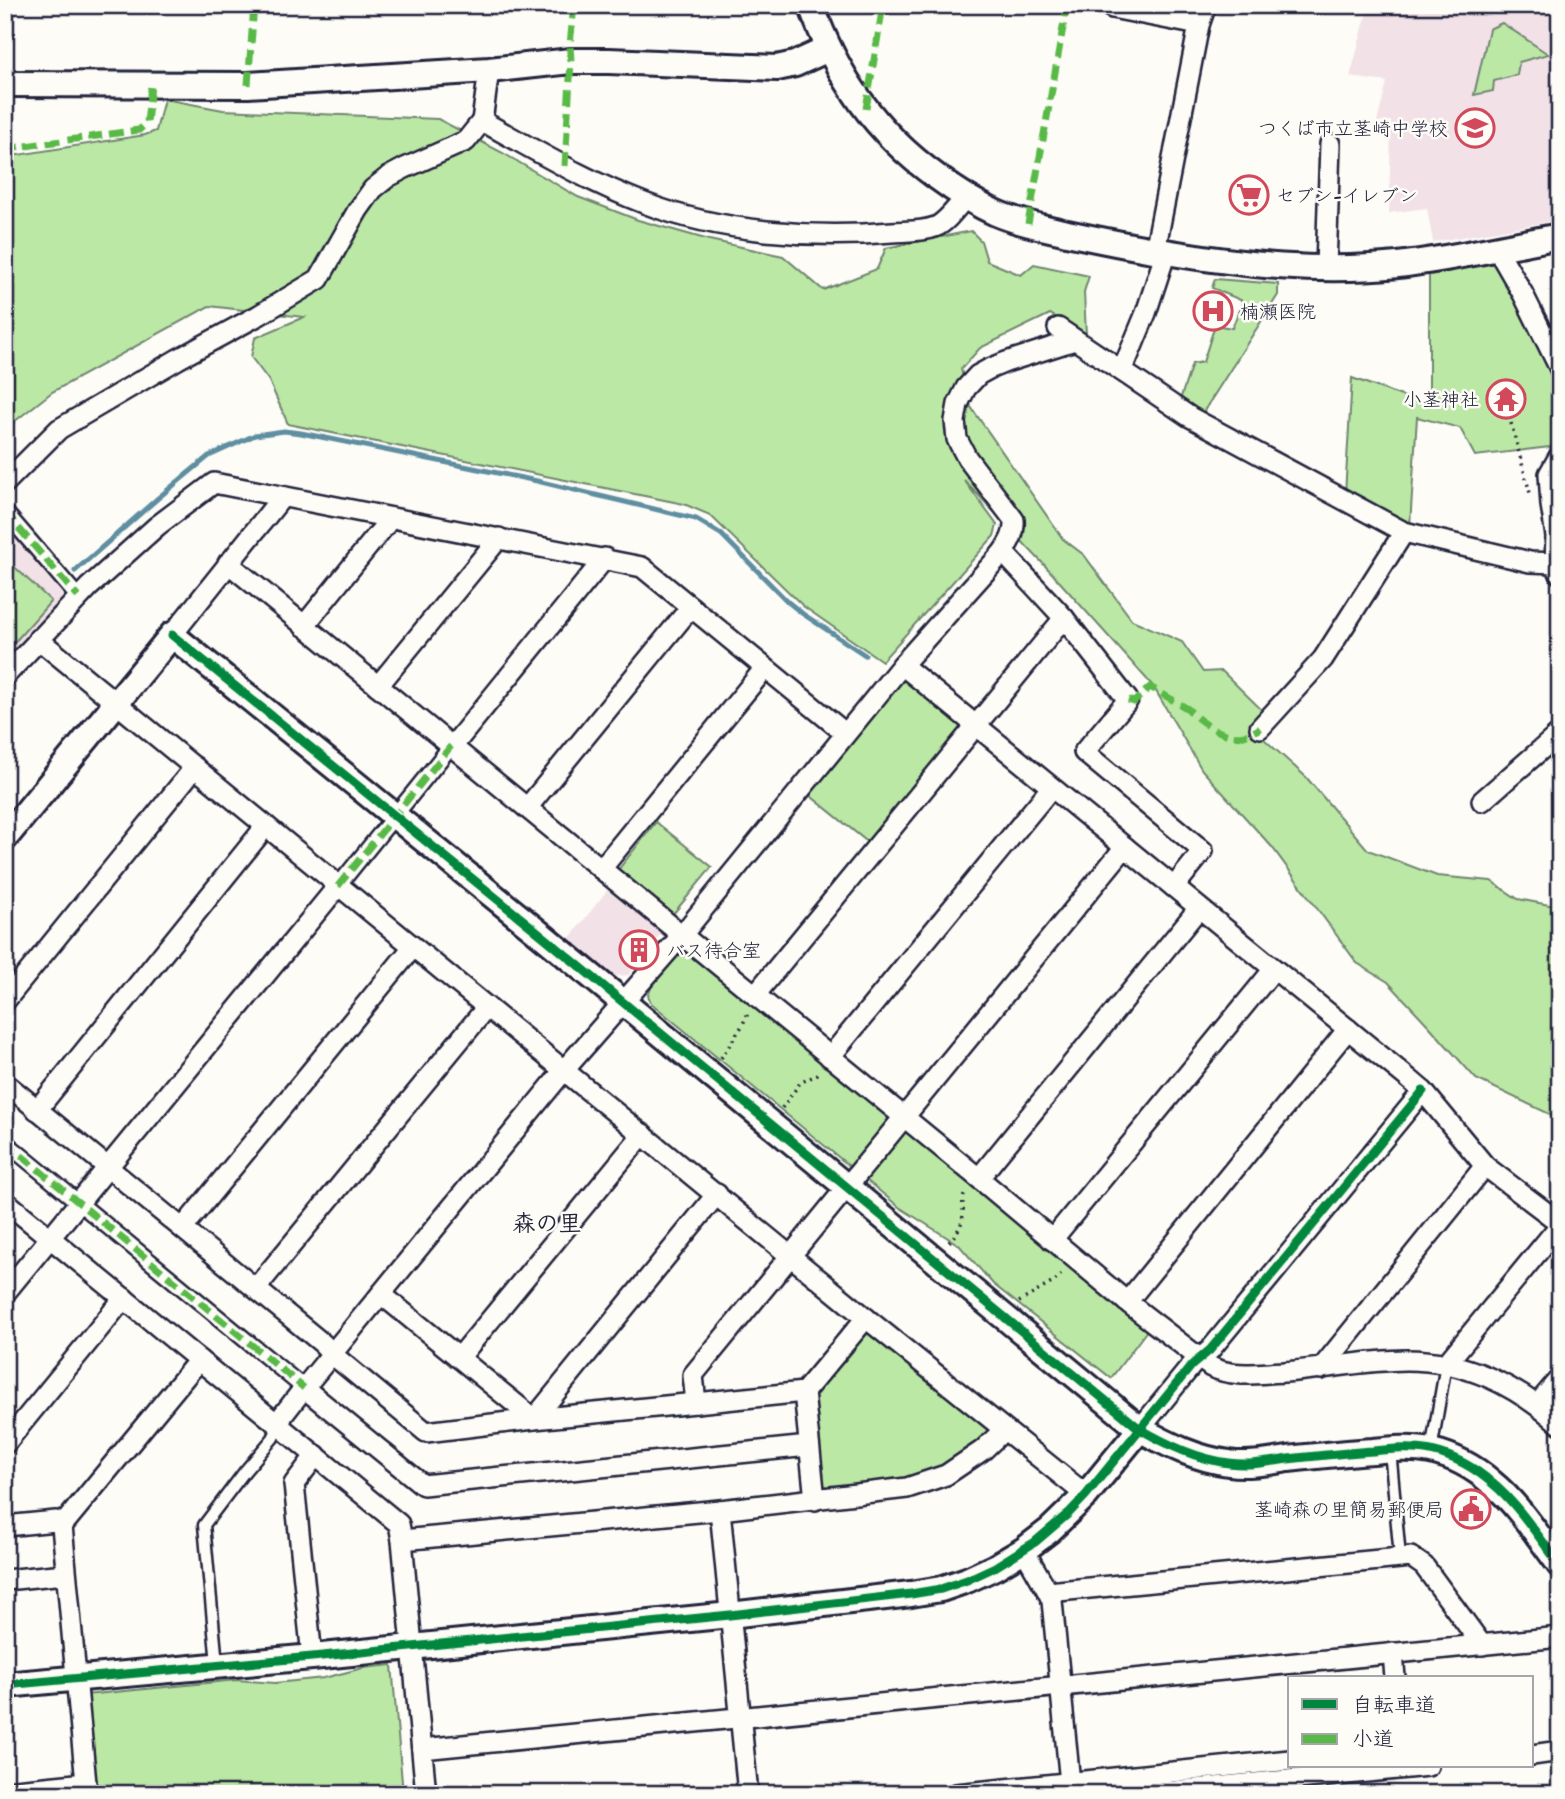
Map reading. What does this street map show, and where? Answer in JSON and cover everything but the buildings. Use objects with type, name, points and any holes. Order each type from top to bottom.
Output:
[{"type":"street","points":[[811,5],[828,49],[845,81],[904,152],[965,198],[997,214],[1028,224],[1234,263],[1326,268],[1397,265],[1560,236]]},
{"type":"street","points":[[1122,371],[1146,313],[1161,251],[1199,25],[1206,5]]},
{"type":"street","points":[[1112,8],[1199,25]]},
{"type":"street","points":[[5,84],[248,85],[489,70],[568,61],[777,68],[795,64],[828,49]]},
{"type":"street","points":[[5,483],[58,429],[319,279],[373,189],[405,168],[466,141],[482,121],[489,70]]},
{"type":"street","points":[[482,121],[600,185],[646,204],[682,216],[758,229],[819,235],[937,234],[938,226],[965,198]]},
{"type":"street","points":[[1326,268],[1330,145]]},
{"type":"street","points":[[1496,247],[1560,369]]},
{"type":"street","points":[[1058,328],[1190,416],[1404,532],[1530,562],[1558,566],[1549,474],[1560,455]]},
{"type":"street","points":[[279,1425],[283,1415],[332,1353],[565,1069],[682,935],[902,665],[1003,552],[1011,540],[1015,528],[1014,520],[967,458],[957,439],[955,421],[958,404],[966,388],[989,369],[1075,340]]},
{"type":"street","points":[[5,676],[78,597],[157,526],[214,483],[642,567],[845,733]]},
{"type":"street","points":[[5,838],[282,497]]},
{"type":"street","points":[[5,512],[78,597]]},
{"type":"street","points":[[304,626],[391,518]]},
{"type":"street","points":[[1260,729],[1323,659],[1404,532]]},
{"type":"street","points":[[378,686],[499,538]]},
{"type":"street","points":[[1003,552],[1064,618],[1128,699],[1084,752],[1203,851],[1174,887]]},
{"type":"street","points":[[5,1293],[605,558]]},
{"type":"street","points":[[228,563],[1199,1359],[1221,1372],[1234,1374],[1321,1369],[1404,1360],[1446,1364],[1490,1377],[1538,1405],[1560,1424]]},
{"type":"street","points":[[527,808],[691,607]]},
{"type":"street","points":[[757,997],[1064,618]]},
{"type":"street","points":[[172,635],[1140,1429],[1185,1452],[1232,1464],[1390,1449],[1431,1451],[1454,1459],[1493,1483],[1560,1565]]},
{"type":"street","points":[[38,639],[1086,1495]]},
{"type":"street","points":[[902,665],[1423,1091],[1485,1166],[1560,1224],[1446,1364]]},
{"type":"street","points":[[601,869],[765,668]]},
{"type":"street","points":[[1482,801],[1560,733]]},
{"type":"street","points":[[5,1000],[195,767]]},
{"type":"street","points":[[830,1057],[1051,788]]},
{"type":"street","points":[[37,1110],[266,826]]},
{"type":"street","points":[[696,1403],[693,1376],[1125,847]]},
{"type":"street","points":[[980,1179],[1199,908]]},
{"type":"street","points":[[183,1228],[413,947]]},
{"type":"street","points":[[1052,1240],[1274,969]]},
{"type":"street","points":[[256,1288],[487,1007]]},
{"type":"street","points":[[1127,1301],[1348,1029]]},
{"type":"street","points":[[5,1083],[256,1288],[426,1432],[804,1392],[866,1318]]},
{"type":"street","points":[[5,1685],[730,1615],[911,1594],[941,1589],[967,1580],[1024,1550],[1069,1513],[1086,1495],[1192,1365],[1210,1350],[1423,1091]]},
{"type":"street","points":[[459,1358],[643,1134]]},
{"type":"street","points":[[5,1142],[423,1485],[809,1446]]},
{"type":"street","points":[[1321,1369],[1485,1166]]},
{"type":"street","points":[[534,1419],[717,1195]]},
{"type":"street","points":[[5,1201],[399,1524],[426,1794]]},
{"type":"street","points":[[381,1294],[534,1419]]},
{"type":"street","points":[[5,1444],[124,1298]]},
{"type":"street","points":[[5,1791],[86,1789],[62,1526],[199,1360]]},
{"type":"street","points":[[1538,1405],[1560,1378]]},
{"type":"street","points":[[804,1392],[815,1500]]},
{"type":"street","points":[[402,1540],[886,1492],[927,1483],[946,1475],[965,1464],[1004,1430]]},
{"type":"street","points":[[312,1657],[294,1484],[316,1455]]},
{"type":"street","points":[[720,1510],[748,1794]]},
{"type":"street","points":[[5,1526],[56,1521],[62,1526]]},
{"type":"street","points":[[1024,1550],[1052,1601],[1070,1783]]},
{"type":"street","points":[[1048,1591],[1411,1557],[1424,1566],[1483,1650]]},
{"type":"street","points":[[5,1580],[65,1574]]},
{"type":"street","points":[[422,1749],[1393,1653],[1483,1650],[1560,1637]]},
{"type":"street","points":[[1393,1653],[1395,1676]]},
{"type":"street","points":[[1534,1755],[1560,1752]]},
{"type":"street","points":[[956,1794],[1288,1760]]},
{"type":"street","points":[[1145,1794],[1408,1768]]},
{"type":"lane","points":[[1431,1451],[1446,1364]]},
{"type":"lane","points":[[217,1664],[204,1525],[273,1438],[279,1425]]},
{"type":"lane","points":[[1390,1449],[1400,1557]]},
{"type":"path","points":[[1511,423],[1533,503]]},
{"type":"path","points":[[716,1062],[723,1056],[742,1026],[757,997]]},
{"type":"path","points":[[779,1113],[800,1083],[816,1075],[830,1057]]},
{"type":"path","points":[[949,1242],[962,1222],[963,1196],[980,1179]]},
{"type":"path","points":[[1014,1305],[1055,1281],[1073,1257]]},
{"type":"shaded area","name":"つくば市立茎崎中学校","points":[[1369,5],[1560,5],[1560,220],[1433,242],[1427,208],[1389,213],[1391,121],[1377,122],[1387,82],[1350,77]]},
{"type":"shaded area","points":[[5,521],[69,596],[5,666]]},
{"type":"shaded area","points":[[609,888],[663,931],[629,975],[615,976],[568,940]]},
{"type":"green space","points":[[1502,23],[1548,54],[1519,62],[1517,75],[1494,81],[1493,91],[1474,95],[1489,29]]},
{"type":"green space","points":[[164,99],[223,110],[438,119],[578,197],[638,220],[709,240],[783,256],[823,290],[877,269],[886,248],[971,231],[981,241],[987,261],[1021,275],[1034,264],[1089,276],[1084,292],[1086,335],[1050,314],[980,348],[961,369],[971,407],[1063,539],[1084,555],[1132,620],[1182,642],[1203,672],[1222,671],[1267,715],[1254,730],[1306,777],[1368,850],[1437,876],[1491,881],[1518,899],[1560,907],[1560,1119],[1476,1079],[1388,982],[1357,963],[1272,847],[1202,770],[1153,686],[964,480],[997,525],[994,536],[882,661],[803,606],[710,515],[684,504],[288,424],[269,381],[251,357],[255,338],[304,317],[209,306],[52,392],[5,429],[5,157],[156,131]]},
{"type":"green space","points":[[1497,262],[1560,383],[1560,438],[1550,447],[1475,456],[1460,428],[1417,417],[1410,525],[1345,494],[1352,378],[1429,406],[1429,275]]},
{"type":"green space","points":[[1215,279],[1278,284],[1278,295],[1202,414],[1180,400],[1192,364],[1203,362],[1215,325],[1232,328],[1243,301],[1212,288]]},
{"type":"green space","points":[[5,558],[51,601],[5,653]]},
{"type":"green space","points":[[908,680],[961,724],[962,731],[870,844],[807,793],[900,681]]},
{"type":"green space","points":[[656,822],[712,867],[673,914],[618,870]]},
{"type":"green space","points":[[688,954],[1148,1329],[1111,1378],[993,1284],[959,1245],[899,1207],[651,1003],[648,995],[652,986],[677,955]]},
{"type":"green space","points":[[870,1333],[986,1426],[989,1435],[940,1468],[912,1479],[820,1490],[810,1398],[864,1334]]},
{"type":"green space","points":[[392,1665],[403,1794],[95,1794],[85,1695],[237,1680],[275,1683],[324,1678],[363,1668]]},
{"type":"waterway","points":[[75,571],[209,456],[255,435],[284,431],[537,481],[696,519],[721,534],[788,602],[865,655]]},
{"type":"marked path","points":[[248,85],[254,5]]},
{"type":"marked path","points":[[565,166],[574,5]]},
{"type":"marked path","points":[[866,109],[883,5]]},
{"type":"marked path","points":[[1028,224],[1067,5]]},
{"type":"marked path","points":[[5,149],[139,130],[147,123],[151,85]]},
{"type":"marked path","points":[[5,512],[78,597]]},
{"type":"marked path","points":[[1128,700],[1134,702],[1150,687],[1222,733],[1237,736],[1260,728]]},
{"type":"marked path","points":[[338,886],[451,746]]},
{"type":"marked path","points":[[5,1142],[304,1388]]},
{"type":"cycle path","points":[[172,635],[544,937],[1140,1429],[1194,1455],[1236,1464],[1395,1449],[1439,1453],[1471,1468],[1501,1491],[1560,1565]]},
{"type":"cycle path","points":[[5,1685],[730,1615],[911,1594],[941,1589],[967,1580],[995,1567],[1035,1542],[1086,1495],[1192,1365],[1210,1350],[1423,1091]]},
{"type":"place","name":"つくば市立茎崎中学校","points":[[1475,128]]},
{"type":"place","name":"セブン-イレブン","points":[[1249,195]]},
{"type":"place","name":"楠瀬医院","points":[[1213,311]]},
{"type":"place","name":"小茎神社","points":[[1506,399]]},
{"type":"place","name":"バス待合室","points":[[639,950]]},
{"type":"place","name":"茎崎森の里簡易郵便局","points":[[1471,1509]]},
{"type":"district","name":"森の里","points":[[547,1223]]}]
